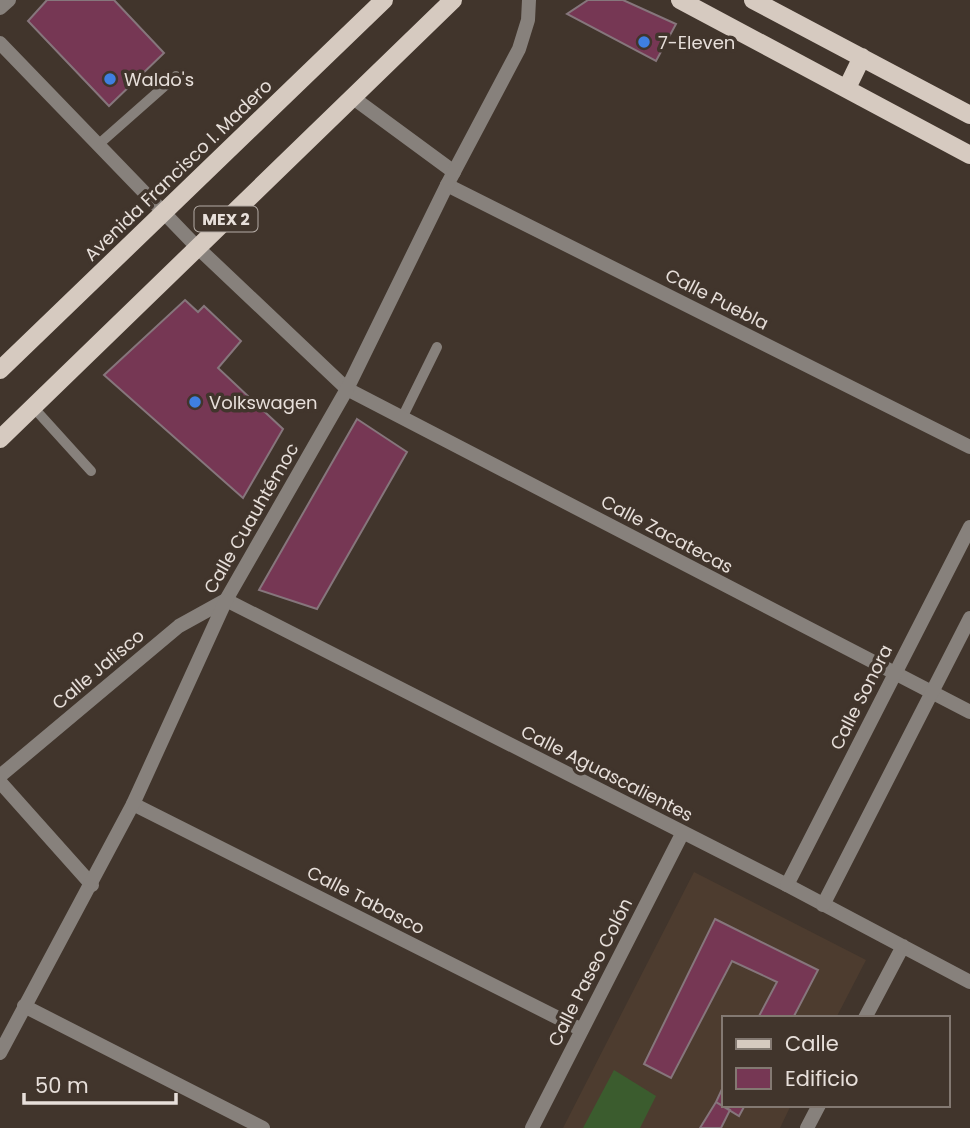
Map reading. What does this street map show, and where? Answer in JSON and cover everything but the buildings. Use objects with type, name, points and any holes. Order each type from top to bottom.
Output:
[{"type":"main road","name":"Avenida Francisco I. Madero","points":[[0,370],[384,0]]},
{"type":"main road","name":"MEX 2","points":[[0,439],[453,0]]},
{"type":"main road","points":[[680,0],[970,155]]},
{"type":"main road","points":[[753,0],[970,115]]},
{"type":"main road","points":[[847,88],[862,57]]},
{"type":"street","points":[[0,8],[9,0]]},
{"type":"street","name":"Calle Cuauhtémoc","points":[[0,1053],[133,804],[226,600],[347,389],[451,178],[519,48],[528,20],[529,0]]},
{"type":"street","name":"Calle Zacatecas","points":[[0,43],[197,247],[347,389],[894,675],[970,712]]},
{"type":"street","name":"Calle Puebla","points":[[352,97],[451,178],[970,447]]},
{"type":"street","name":"Calle Sonora","points":[[787,885],[970,527]]},
{"type":"street","name":"Calle Jalisco","points":[[0,776],[179,626],[226,600]]},
{"type":"street","name":"Calle Aguascalientes","points":[[226,600],[787,885],[970,982]]},
{"type":"street","points":[[823,905],[970,618]]},
{"type":"street","points":[[0,782],[92,885]]},
{"type":"street","name":"Calle Tabasco","points":[[133,804],[582,1030]]},
{"type":"street","name":"Calle Paseo Colón","points":[[532,1128],[682,834]]},
{"type":"street","points":[[866,1016],[903,946]]},
{"type":"street","points":[[24,1006],[263,1128]]},
{"type":"street","points":[[807,1128],[818,1107]]},
{"type":"lane","points":[[99,145],[176,76]]},
{"type":"lane","points":[[402,418],[437,348]]},
{"type":"lane","points":[[33,407],[91,471]]},
{"type":"shaded area","points":[[694,872],[866,960],[837,1016],[722,1016],[722,1107],[790,1107],[780,1128],[563,1128]]},
{"type":"green space","points":[[614,1070],[656,1096],[640,1128],[583,1128]]},
{"type":"place","name":"7-Eleven","points":[[644,42]]},
{"type":"place","name":"Waldo's","points":[[110,79]]},
{"type":"place","name":"Volkswagen","points":[[195,402]]}]
